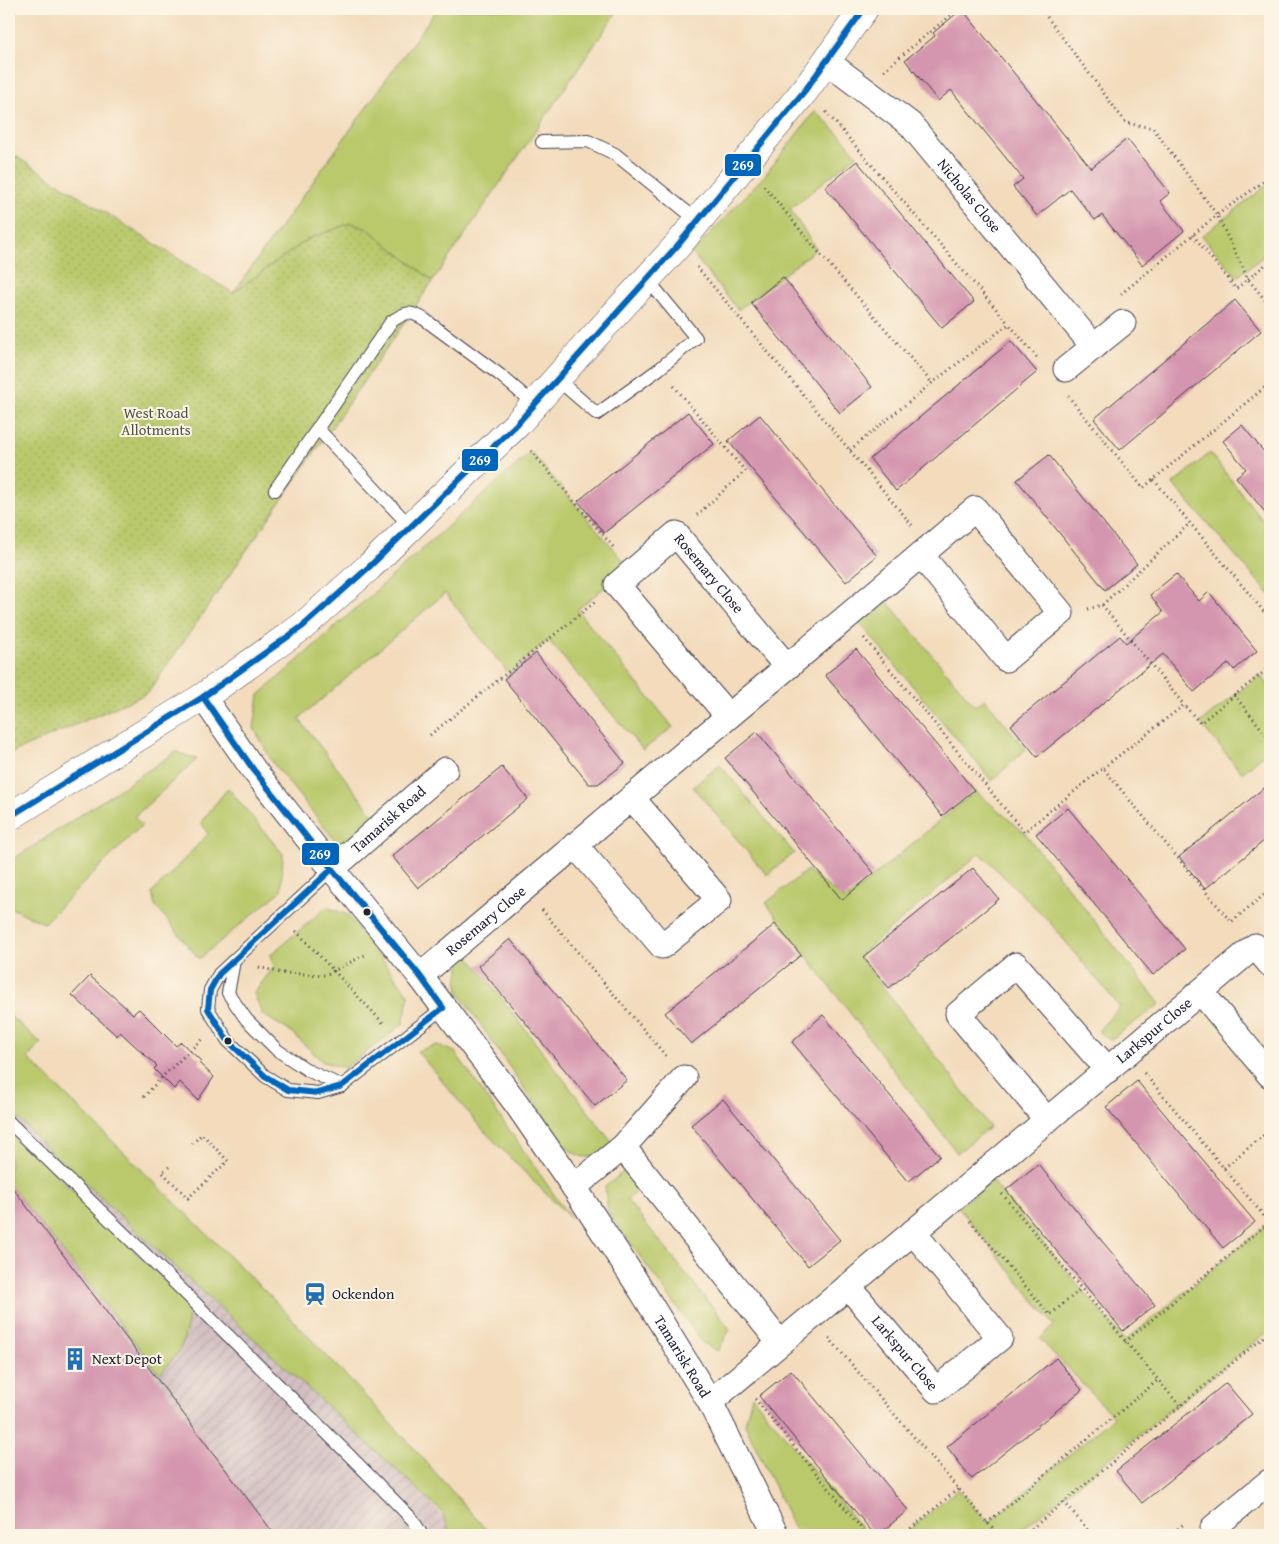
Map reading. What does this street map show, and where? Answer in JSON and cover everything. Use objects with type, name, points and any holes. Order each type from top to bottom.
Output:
[{"type":"street","points":[[9,817],[204,697],[303,626],[411,527],[512,428],[678,245],[806,89],[864,9]]},
{"type":"street","name":"Nicholas Close","points":[[826,61],[910,124],[1094,347]]},
{"type":"street","points":[[1065,380],[1094,347],[1123,323]]},
{"type":"street","name":"Rosemary Close","points":[[420,976],[975,509],[1061,613],[1050,623]]},
{"type":"street","name":"Rosemary Close","points":[[617,585],[676,534],[787,667]]},
{"type":"street","points":[[925,551],[1006,659],[1050,623]]},
{"type":"street","points":[[617,585],[728,716]]},
{"type":"street","name":"Tamarisk Road","points":[[204,697],[243,755],[332,869],[420,976],[516,1104],[574,1187],[642,1291],[710,1402],[776,1535]]},
{"type":"street","name":"Tamarisk Road","points":[[332,869],[445,770]]},
{"type":"street","points":[[575,845],[662,946],[719,900],[632,798]]},
{"type":"street","name":"Larkspur Close","points":[[710,1402],[1255,946],[1270,964]]},
{"type":"street","name":"Larkspur Close","points":[[1047,1120],[958,1014],[1016,965],[1108,1070]]},
{"type":"street","name":"Larkspur Close","points":[[1200,992],[1270,1075]]},
{"type":"street","points":[[574,1187],[623,1147],[684,1078]]},
{"type":"street","points":[[623,1147],[780,1343]]},
{"type":"street","name":"Larkspur Close","points":[[848,1286],[936,1390],[1000,1338],[914,1232]]},
{"type":"street","points":[[1220,1535],[1214,1528],[1270,1482]]},
{"type":"lane","points":[[542,142],[588,141],[616,154],[698,221]]},
{"type":"lane","points":[[557,379],[597,414],[696,338],[648,279]]},
{"type":"lane","points":[[275,490],[391,322],[402,314],[413,313],[424,319],[500,375],[534,404]]},
{"type":"lane","points":[[318,428],[411,527]]},
{"type":"lane","points":[[332,869],[219,974],[210,990],[208,1009],[228,1041],[265,1076],[288,1090],[318,1093],[342,1086],[443,1008]]},
{"type":"lane","points":[[234,961],[228,993],[246,1019],[285,1055],[309,1071],[342,1086]]},
{"type":"lane","points":[[9,1122],[344,1450],[413,1520],[422,1535]]},
{"type":"path","points":[[879,74],[958,9]]},
{"type":"path","points":[[1041,9],[1126,123],[1152,128],[1217,215],[1248,279],[1270,306]]},
{"type":"path","points":[[806,89],[1040,362]]},
{"type":"path","points":[[745,162],[816,249],[932,384]]},
{"type":"path","points":[[1114,300],[1217,215],[1270,177]]},
{"type":"path","points":[[1193,235],[1236,289],[1270,261]]},
{"type":"path","points":[[678,245],[850,450],[925,551]]},
{"type":"path","points":[[850,450],[1009,324]]},
{"type":"path","points":[[659,368],[745,471],[676,534]]},
{"type":"path","points":[[1065,380],[1143,488],[1270,383]]},
{"type":"path","points":[[512,428],[617,552]]},
{"type":"path","points":[[1154,480],[1270,619]]},
{"type":"path","points":[[1050,623],[1102,604],[1190,523]]},
{"type":"path","points":[[430,735],[617,585]]},
{"type":"path","points":[[1102,604],[1200,723],[1270,667]]},
{"type":"path","points":[[860,634],[1024,832],[1184,705]]},
{"type":"path","points":[[1234,695],[1270,739]]},
{"type":"path","points":[[1103,768],[1231,922],[1270,890]]},
{"type":"path","points":[[524,889],[684,1078]]},
{"type":"path","points":[[282,916],[400,1041]]},
{"type":"path","points":[[234,961],[282,973],[324,975],[375,951],[390,941]]},
{"type":"path","points":[[144,1097],[162,1077],[218,1025]]},
{"type":"path","points":[[1125,1342],[1270,1223],[1142,1071]]},
{"type":"path","points":[[1224,1168],[1270,1130]]},
{"type":"path","points":[[168,1167],[162,1172],[188,1198],[228,1161],[202,1134],[192,1144]]},
{"type":"path","points":[[1000,1192],[1180,1406]]},
{"type":"path","points":[[968,1219],[1050,1315],[1081,1289]]},
{"type":"path","points":[[1024,1535],[1270,1332]]},
{"type":"path","points":[[826,1334],[998,1535]]},
{"type":"path","points":[[1267,1335],[1270,1339]]},
{"type":"path","points":[[987,1523],[1158,1380]]},
{"type":"path","points":[[752,1396],[868,1535]]},
{"type":"path","points":[[903,1535],[958,1489]]},
{"type":"path","points":[[1064,1502],[1092,1535]]},
{"type":"path","points":[[1170,1535],[1192,1518]]},
{"type":"shaded area","points":[[9,1082],[462,1535],[9,1535]]},
{"type":"green space","points":[[437,9],[619,9],[433,281],[369,230],[351,223],[308,239],[233,293]]},
{"type":"green space","points":[[815,111],[857,155],[790,209],[816,249],[738,310],[692,253],[765,175]]},
{"type":"green space","name":"West Road Allotments","points":[[9,152],[233,293],[308,239],[351,223],[369,230],[433,281],[148,693],[9,754]]},
{"type":"green space","points":[[1270,183],[1270,251],[1237,277],[1202,236]]},
{"type":"green space","points":[[531,452],[629,567],[577,610],[673,727],[643,750],[548,640],[509,674],[445,593],[299,719],[375,817],[342,849],[273,763],[254,728],[259,695]]},
{"type":"green space","points":[[1210,453],[1270,530],[1270,595],[1173,484]]},
{"type":"green space","points":[[885,599],[975,706],[985,699],[1026,749],[992,781],[859,622]]},
{"type":"green space","points":[[1260,675],[1270,687],[1270,749],[1242,773],[1200,723]]},
{"type":"green space","points":[[176,752],[197,759],[134,817],[142,825],[44,923],[9,907],[9,862]]},
{"type":"green space","points":[[720,765],[794,853],[767,875],[693,787]]},
{"type":"green space","points":[[228,788],[283,854],[281,891],[199,959],[155,905],[152,893],[208,834],[201,822]]},
{"type":"green space","points":[[975,791],[1024,832],[1160,1004],[1110,1040],[1098,1031],[1120,1007],[1046,918],[980,853],[859,956],[990,1127],[957,1153],[766,903],[807,870],[845,900]]},
{"type":"green space","points":[[327,907],[348,915],[409,995],[403,1024],[345,1068],[323,1062],[291,1032],[262,1014],[254,993],[274,967],[270,955]]},
{"type":"green space","points":[[464,952],[476,965],[613,1144],[606,1150],[593,1157],[581,1156],[561,1142],[460,995],[457,980]]},
{"type":"green space","points":[[9,1015],[41,1043],[28,1058],[274,1300],[401,1434],[491,1535],[451,1535],[442,1512],[50,1151],[9,1109]]},
{"type":"green space","points":[[437,1045],[455,1052],[571,1219],[481,1128],[417,1051]]},
{"type":"green space","points":[[9,1128],[182,1298],[189,1315],[186,1332],[180,1350],[160,1374],[9,1184]]},
{"type":"green space","points":[[627,1166],[643,1185],[627,1200],[730,1329],[718,1351],[703,1343],[608,1212],[605,1187],[621,1174]]},
{"type":"green space","points":[[992,1181],[1125,1341],[1270,1222],[1270,1330],[1015,1535],[903,1535],[958,1489],[988,1523],[1114,1417],[1040,1339],[1054,1325],[958,1207]]},
{"type":"green space","points":[[752,1396],[867,1535],[797,1535],[745,1424]]},
{"type":"building","points":[[962,9],[1091,168],[1127,139],[1170,193],[1160,201],[1184,231],[1142,265],[1102,215],[1095,220],[1070,189],[1037,216],[1013,187],[1023,179],[951,90],[938,101],[905,60],[935,36],[933,33]]},
{"type":"building","points":[[857,161],[974,302],[942,328],[825,187]]},
{"type":"building","points":[[783,277],[872,387],[840,413],[751,303]]},
{"type":"building","points":[[1235,300],[1261,331],[1120,450],[1094,419]]},
{"type":"building","points":[[1011,341],[1037,372],[896,491],[870,459]]},
{"type":"building","points":[[688,412],[714,444],[604,533],[578,501]]},
{"type":"building","points":[[760,415],[877,556],[846,582],[728,441]]},
{"type":"building","points":[[1242,425],[1264,452],[1270,447],[1270,518],[1236,477],[1246,469],[1223,441]]},
{"type":"building","points":[[1049,455],[1137,564],[1105,590],[1017,480]]},
{"type":"building","points":[[1176,574],[1199,601],[1209,592],[1257,651],[1234,670],[1229,663],[1194,692],[1163,654],[1037,757],[1011,725],[1120,636],[1126,643],[1163,612],[1150,595]]},
{"type":"building","points":[[856,649],[974,790],[942,816],[825,675]]},
{"type":"building","points":[[536,653],[625,763],[598,784],[589,784],[504,679]]},
{"type":"building","points":[[757,732],[874,873],[842,900],[725,758]]},
{"type":"building","points":[[502,767],[528,799],[418,888],[392,856]]},
{"type":"building","points":[[1270,783],[1270,836],[1205,889],[1179,857]]},
{"type":"building","points":[[1068,808],[1185,949],[1153,975],[1036,834]]},
{"type":"building","points":[[973,868],[999,899],[889,988],[863,957]]},
{"type":"building","points":[[775,924],[801,955],[691,1044],[665,1013]]},
{"type":"building","points":[[510,939],[627,1080],[595,1106],[478,966]]},
{"type":"building","points":[[90,976],[133,1014],[139,1009],[176,1046],[181,1042],[201,1061],[199,1063],[214,1077],[198,1100],[180,1082],[174,1089],[154,1069],[157,1066],[120,1032],[117,1036],[72,995]]},
{"type":"building","points":[[823,1015],[940,1156],[908,1182],[792,1042]]},
{"type":"building","points":[[1137,1081],[1255,1222],[1223,1248],[1106,1107]]},
{"type":"building","points":[[723,1099],[840,1240],[808,1266],[691,1125]]},
{"type":"building","points":[[1038,1164],[1155,1305],[1123,1331],[1006,1190]]},
{"type":"building","name":"Next Depot","points":[[9,1183],[275,1535],[9,1535]]},
{"type":"building","points":[[1056,1358],[1082,1390],[972,1479],[947,1447]]},
{"type":"building","points":[[791,1370],[908,1510],[878,1535],[875,1535],[759,1396]]},
{"type":"building","points":[[1226,1383],[1252,1414],[1142,1503],[1116,1471]]},
{"type":"transit line","name":"269","points":[[9,817],[203,697],[303,626],[369,567],[517,424],[678,245],[806,89],[864,9]]},
{"type":"transit line","name":"269","points":[[203,697],[253,769],[420,976],[443,1008]]},
{"type":"transit line","name":"269","points":[[332,869],[219,974],[210,990],[208,1009],[228,1041],[265,1076],[288,1090],[318,1093],[342,1086],[443,1008]]},
{"type":"place","name":"Ockendon","points":[[315,1294]]},
{"type":"place","name":"Next Depot","points":[[75,1359]]}]
